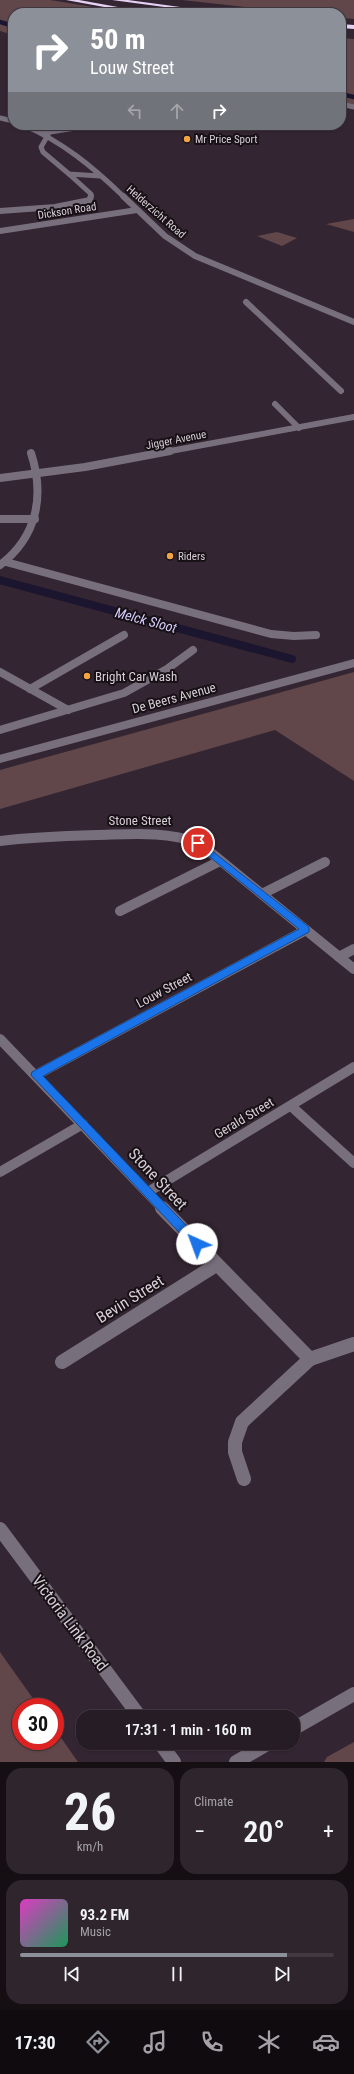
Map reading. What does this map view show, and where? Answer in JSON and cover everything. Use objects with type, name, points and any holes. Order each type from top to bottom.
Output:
[{"type":"highway","points":[[69,0],[119,8]]},
{"type":"highway","points":[[115,0],[181,8]]},
{"type":"street","name":"Helderzicht Road","points":[[36,130],[46,134],[67,148],[172,241],[204,260],[354,322]]},
{"type":"street","points":[[0,210],[55,207],[90,200],[91,194],[43,152],[41,147],[46,134],[67,130]]},
{"type":"street","points":[[69,174],[100,176]]},
{"type":"street","name":"Dickson Road","points":[[0,231],[137,210]]},
{"type":"street","points":[[246,302],[341,391]]},
{"type":"street","points":[[275,404],[298,428]]},
{"type":"street","name":"Jigger Avenue","points":[[0,478],[37,474],[132,459],[354,417]]},
{"type":"street","points":[[3,564],[23,544],[35,519],[37,474],[31,453]]},
{"type":"street","points":[[0,519],[35,519]]},
{"type":"street","points":[[3,564],[271,634],[294,636],[316,635]]},
{"type":"street","points":[[30,689],[124,635]]},
{"type":"street","points":[[0,730],[124,694],[167,669],[193,650]]},
{"type":"street","name":"De Beers Avenue","points":[[0,759],[354,663]]},
{"type":"street","points":[[0,672],[68,710]]},
{"type":"street","name":"Stone Street","points":[[0,840],[53,836],[164,834],[188,838],[198,843],[354,969]]},
{"type":"street","points":[[120,910],[220,861]]},
{"type":"street","points":[[262,894],[325,862]]},
{"type":"street","name":"Louw Street","points":[[36,1075],[306,930]]},
{"type":"street","points":[[339,957],[354,949]]},
{"type":"street","name":"Stone Street","points":[[0,1038],[216,1265],[310,1359]]},
{"type":"street","name":"Gerald Street","points":[[148,1192],[354,1067]]},
{"type":"street","points":[[291,1106],[354,1163]]},
{"type":"street","points":[[0,1172],[83,1124]]},
{"type":"street","name":"Bevin Street","points":[[62,1362],[216,1265]]},
{"type":"street","points":[[244,1479],[235,1452],[236,1437],[242,1422],[310,1359],[354,1344]]},
{"type":"street","name":"Victoria Link Road","points":[[0,1529],[135,1710]]},
{"type":"street","points":[[300,1725],[354,1694]]},
{"type":"street","points":[[165,1750],[174,1762]]},
{"type":"street","points":[[236,1762],[257,1750]]},
{"type":"shaded area","points":[[0,0],[50,0],[99,8],[8,8],[8,33],[0,31]]},
{"type":"shaded area","points":[[182,0],[354,0],[354,19],[346,18],[346,8],[255,8]]},
{"type":"shaded area","points":[[346,38],[354,39],[354,106],[346,104]]},
{"type":"shaded area","points":[[354,219],[354,232],[326,224]]},
{"type":"shaded area","points":[[277,232],[297,238],[282,246],[257,236]]},
{"type":"shaded area","points":[[354,672],[354,781],[275,730],[0,809],[0,770]]},
{"type":"shaded area","points":[[0,1652],[33,1698],[12,1698],[12,1750],[64,1750],[64,1742],[78,1762],[0,1762]]},
{"type":"shaded area","points":[[354,1742],[354,1762],[324,1762],[327,1757]]},
{"type":"waterway","points":[[0,22],[8,24]]},
{"type":"waterway","points":[[346,95],[354,97]]},
{"type":"waterway","name":"Melck Sloot","points":[[0,580],[292,659]]},
{"type":"place","name":"Mr Price Sport","points":[[187,139]]},
{"type":"place","name":"Riders","points":[[170,556]]},
{"type":"place","name":"Bright Car Wash","points":[[87,676]]},
{"type":"route","points":[[197,1244],[36,1075],[306,930],[198,843]]}]
